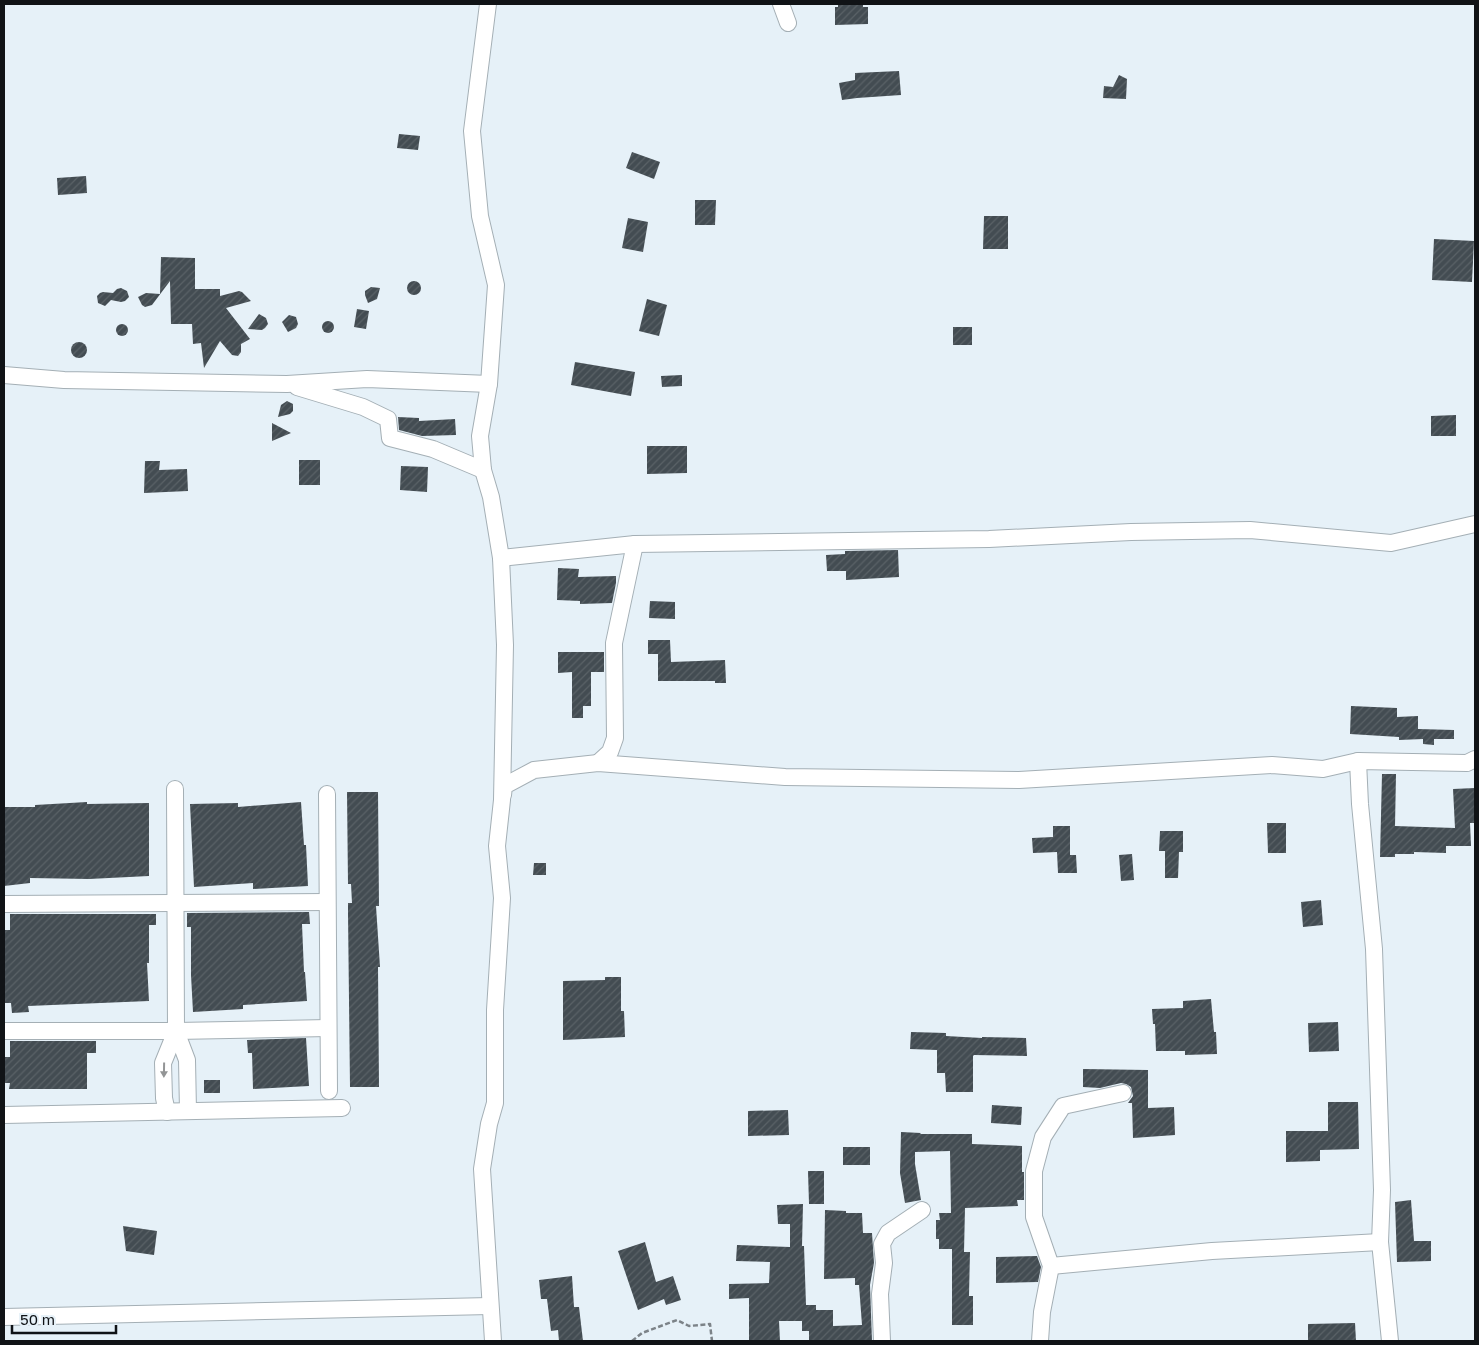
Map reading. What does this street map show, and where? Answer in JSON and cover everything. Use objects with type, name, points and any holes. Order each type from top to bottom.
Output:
[{"type":"street","points":[[488,4],[472,131],[480,216],[496,285],[489,384],[480,436],[483,470],[491,497],[501,558],[505,645],[502,800]]},
{"type":"street","points":[[781,4],[788,23]]},
{"type":"street","points":[[4,375],[64,380],[287,384],[367,379],[489,384]]},
{"type":"street","points":[[287,384],[363,407],[388,419],[390,438],[433,449],[483,470]]},
{"type":"street","points":[[501,558],[635,544],[980,539],[1131,532],[1250,530],[1391,543],[1475,524]]},
{"type":"street","points":[[598,763],[610,752],[615,738],[614,644],[635,544]]},
{"type":"street","points":[[493,1341],[482,1169],[489,1124],[495,1103],[495,1010],[502,898],[497,846],[504,786],[534,770],[598,763],[785,777],[1019,780],[1272,765],[1323,769],[1358,761],[1467,763],[1475,759]]},
{"type":"street","points":[[1358,761],[1360,804],[1374,949],[1382,1190],[1380,1242],[1390,1341]]},
{"type":"street","points":[[174,789],[176,1032],[187,1060],[188,1111]]},
{"type":"street","points":[[326,794],[329,1091]]},
{"type":"street","points":[[4,904],[328,902]]},
{"type":"street","points":[[4,1031],[176,1032],[328,1028]]},
{"type":"street","points":[[167,1112],[164,1098],[163,1063],[176,1032]]},
{"type":"street","points":[[1040,1341],[1042,1312],[1051,1266],[1034,1218],[1034,1171],[1043,1137],[1063,1106],[1123,1094]]},
{"type":"street","points":[[4,1115],[342,1108]]},
{"type":"street","points":[[882,1341],[880,1294],[884,1263],[882,1244],[888,1233],[922,1210]]},
{"type":"street","points":[[1051,1266],[1212,1251],[1380,1242]]},
{"type":"street","points":[[4,1317],[490,1306]]},
{"type":"path","points":[[632,1341],[642,1332],[677,1320],[689,1326],[710,1324],[712,1341]]},
{"type":"building","points":[[838,4],[863,4],[863,7],[868,7],[868,24],[835,25],[835,7],[838,7]]},
{"type":"building","points":[[899,71],[901,95],[842,100],[839,83],[855,80],[855,73]]},
{"type":"building","points":[[1119,75],[1127,79],[1126,99],[1103,98],[1104,86],[1113,87]]},
{"type":"building","points":[[399,134],[420,136],[418,150],[397,148]]},
{"type":"building","points":[[632,152],[660,162],[654,179],[626,168]]},
{"type":"building","points":[[86,176],[87,193],[58,195],[57,178]]},
{"type":"building","points":[[695,200],[716,200],[715,225],[695,225]]},
{"type":"building","points":[[984,216],[1008,216],[1008,249],[983,249]]},
{"type":"building","points":[[628,218],[648,222],[643,252],[622,248]]},
{"type":"building","points":[[1434,239],[1474,241],[1472,282],[1432,280]]},
{"type":"building","points":[[161,257],[195,258],[195,289],[220,289],[220,296],[239,291],[251,301],[226,308],[250,339],[241,344],[241,352],[238,356],[232,355],[220,341],[204,368],[201,343],[193,344],[192,324],[171,324],[170,281],[152,305],[145,307],[142,305],[138,297],[146,293],[160,294]]},
{"type":"building","points":[[414,281],[419,283],[421,288],[419,293],[414,295],[409,293],[407,288],[409,283]]},
{"type":"building","points":[[371,287],[380,288],[377,299],[368,303],[365,291]]},
{"type":"building","points":[[121,288],[127,291],[129,297],[125,301],[111,300],[105,306],[98,303],[97,296],[100,293],[113,293]]},
{"type":"building","points":[[647,299],[667,305],[659,336],[639,331]]},
{"type":"building","points":[[357,309],[369,311],[366,329],[354,327]]},
{"type":"building","points":[[259,314],[266,318],[268,324],[262,330],[248,329]]},
{"type":"building","points":[[289,315],[296,317],[298,324],[296,328],[288,332],[282,322]]},
{"type":"building","points":[[330,321],[333,322],[333,332],[326,333],[323,332],[322,325],[323,322]]},
{"type":"building","points":[[124,324],[127,325],[127,335],[120,336],[117,335],[116,328],[117,325]]},
{"type":"building","points":[[953,327],[972,327],[972,345],[953,345]]},
{"type":"building","points":[[76,342],[82,342],[87,347],[85,356],[76,358],[71,353],[71,347]]},
{"type":"building","points":[[575,362],[635,372],[631,396],[571,385]]},
{"type":"building","points":[[682,375],[682,386],[662,387],[661,376]]},
{"type":"building","points":[[287,401],[293,404],[293,411],[290,414],[278,417],[281,405]]},
{"type":"building","points":[[1456,415],[1456,436],[1431,436],[1431,416]]},
{"type":"building","points":[[398,417],[419,418],[419,421],[455,419],[456,435],[422,436],[399,430]]},
{"type":"building","points":[[272,423],[291,433],[272,441]]},
{"type":"building","points":[[647,446],[687,446],[687,473],[647,474]]},
{"type":"building","points":[[299,460],[320,460],[320,485],[299,485]]},
{"type":"building","points":[[145,461],[160,461],[159,470],[187,469],[188,491],[144,493]]},
{"type":"building","points":[[401,466],[428,467],[427,492],[400,490]]},
{"type":"building","points":[[898,550],[899,577],[846,580],[846,571],[827,571],[826,555],[845,554],[845,551]]},
{"type":"building","points":[[558,568],[579,569],[578,577],[616,576],[612,603],[580,604],[580,601],[557,600]]},
{"type":"building","points":[[650,601],[675,602],[675,619],[649,618]]},
{"type":"building","points":[[648,640],[670,640],[671,662],[725,660],[726,683],[715,683],[715,681],[658,681],[658,654],[648,654]]},
{"type":"building","points":[[558,652],[604,652],[604,672],[591,672],[591,706],[583,706],[583,718],[572,718],[572,672],[558,673]]},
{"type":"building","points":[[1351,706],[1397,708],[1397,717],[1418,716],[1418,729],[1454,730],[1454,739],[1434,739],[1434,745],[1423,744],[1423,739],[1399,740],[1399,737],[1350,734]]},
{"type":"building","points":[[1382,774],[1396,774],[1395,826],[1455,828],[1453,789],[1475,788],[1475,823],[1470,823],[1471,846],[1446,846],[1446,853],[1414,852],[1414,854],[1395,854],[1395,857],[1380,857]]},
{"type":"building","points":[[347,792],[378,792],[379,906],[376,906],[380,967],[378,967],[379,1087],[350,1087],[348,903],[352,903],[351,884],[348,884]]},
{"type":"building","points":[[87,802],[87,804],[149,803],[149,876],[89,879],[30,878],[30,883],[4,886],[4,807],[35,807],[35,805]]},
{"type":"building","points":[[301,802],[308,886],[253,889],[253,883],[194,887],[190,804],[238,803],[238,807]]},
{"type":"building","points":[[1267,823],[1286,823],[1286,853],[1268,853]]},
{"type":"building","points":[[1053,826],[1070,826],[1070,855],[1076,855],[1077,873],[1058,873],[1057,852],[1033,853],[1032,838],[1053,837]]},
{"type":"building","points":[[1160,831],[1183,831],[1183,852],[1179,852],[1178,878],[1165,878],[1165,851],[1159,851]]},
{"type":"building","points":[[1132,854],[1134,880],[1121,881],[1119,855]]},
{"type":"building","points":[[534,863],[546,863],[546,875],[533,875]]},
{"type":"building","points":[[1321,900],[1323,925],[1303,927],[1301,902]]},
{"type":"building","points":[[309,912],[310,924],[302,924],[307,1001],[243,1005],[243,1009],[193,1012],[191,927],[187,927],[187,913]]},
{"type":"building","points":[[10,914],[156,914],[156,925],[149,925],[149,963],[147,963],[149,1001],[28,1006],[29,1012],[12,1013],[11,1003],[4,1003],[4,930],[10,930]]},
{"type":"building","points":[[605,977],[621,977],[621,1011],[624,1011],[625,1037],[563,1040],[563,981],[605,980]]},
{"type":"building","points":[[1211,999],[1217,1054],[1185,1055],[1185,1051],[1156,1051],[1155,1024],[1153,1024],[1152,1009],[1183,1008],[1183,1001]]},
{"type":"building","points":[[1338,1022],[1339,1051],[1309,1052],[1308,1023]]},
{"type":"building","points":[[911,1032],[946,1033],[946,1036],[982,1038],[1026,1038],[1027,1056],[974,1055],[973,1092],[946,1092],[945,1073],[937,1073],[937,1050],[910,1049]]},
{"type":"building","points":[[306,1038],[309,1086],[253,1089],[252,1053],[248,1053],[247,1040]]},
{"type":"building","points":[[10,1041],[96,1041],[96,1053],[87,1053],[87,1089],[9,1089],[10,1083],[4,1083],[4,1057],[10,1057]]},
{"type":"building","points":[[1083,1069],[1148,1070],[1148,1108],[1174,1107],[1175,1135],[1133,1138],[1132,1103],[1128,1103],[1133,1096],[1131,1087],[1121,1083],[1100,1088],[1083,1087]]},
{"type":"building","points":[[204,1080],[220,1080],[220,1093],[204,1093]]},
{"type":"building","points":[[1328,1102],[1358,1102],[1359,1149],[1320,1150],[1320,1161],[1286,1162],[1286,1131],[1328,1131]]},
{"type":"building","points":[[992,1105],[1022,1107],[1021,1125],[991,1123]]},
{"type":"building","points":[[788,1110],[789,1135],[748,1136],[748,1111]]},
{"type":"building","points":[[901,1132],[972,1134],[972,1144],[1022,1146],[1024,1200],[1017,1200],[1018,1206],[965,1208],[964,1252],[970,1252],[969,1296],[973,1296],[973,1325],[952,1325],[952,1249],[939,1249],[939,1239],[936,1239],[936,1220],[940,1220],[939,1213],[951,1213],[950,1151],[915,1152],[921,1200],[905,1203],[900,1173]]},
{"type":"building","points":[[843,1147],[870,1147],[870,1165],[843,1165]]},
{"type":"building","points":[[808,1171],[824,1171],[824,1204],[809,1204]]},
{"type":"building","points":[[1411,1200],[1414,1241],[1431,1241],[1431,1261],[1397,1262],[1395,1202]]},
{"type":"building","points":[[803,1204],[802,1246],[804,1246],[806,1305],[816,1305],[816,1310],[833,1310],[833,1326],[862,1325],[859,1285],[855,1285],[855,1278],[824,1279],[825,1210],[862,1213],[863,1233],[872,1233],[874,1263],[870,1285],[872,1341],[809,1341],[809,1331],[802,1331],[802,1321],[779,1321],[780,1341],[749,1341],[749,1298],[729,1299],[729,1284],[769,1283],[770,1262],[736,1261],[737,1245],[790,1247],[790,1224],[778,1224],[777,1205]]},
{"type":"building","points":[[123,1226],[157,1231],[154,1255],[126,1251]]},
{"type":"building","points":[[645,1242],[656,1282],[673,1276],[681,1300],[666,1305],[664,1299],[638,1310],[618,1251]]},
{"type":"building","points":[[1037,1256],[1041,1267],[1038,1282],[996,1283],[996,1257]]},
{"type":"building","points":[[572,1276],[574,1307],[579,1307],[583,1341],[559,1341],[558,1330],[551,1331],[547,1299],[541,1299],[539,1280]]},
{"type":"building","points":[[1355,1323],[1356,1341],[1308,1341],[1308,1324]]}]
